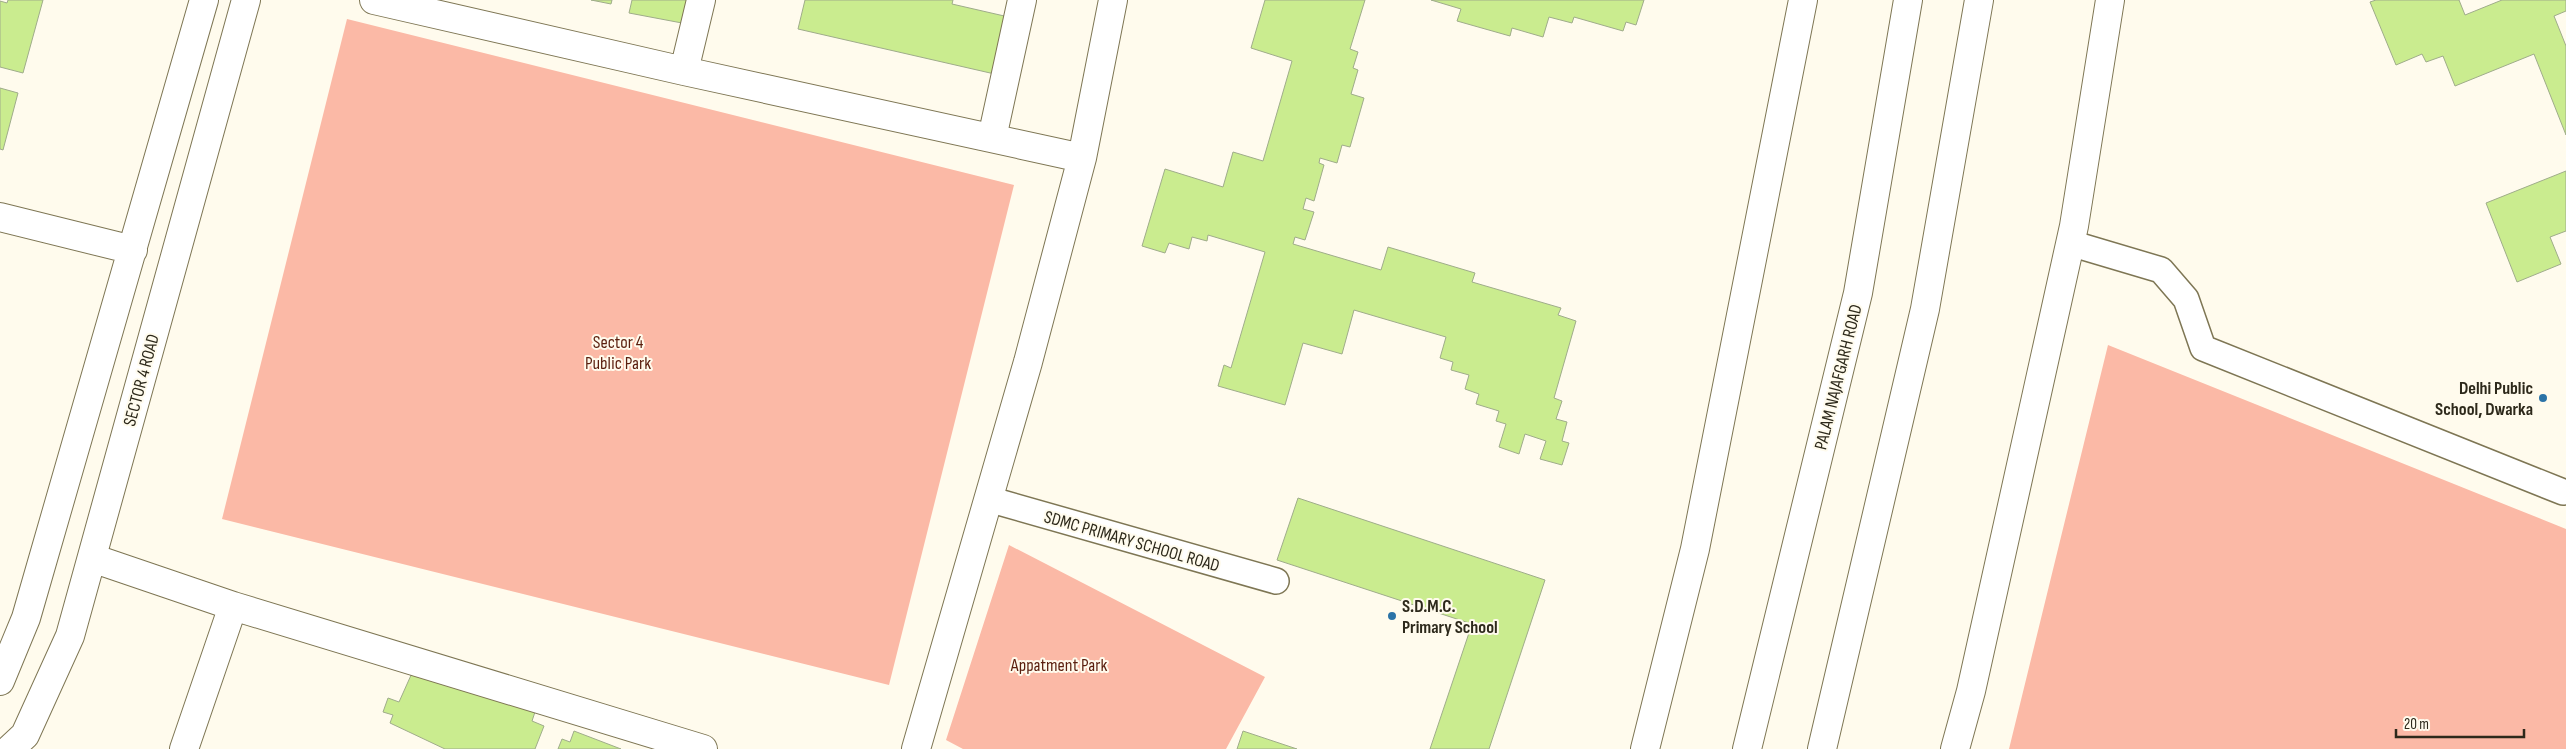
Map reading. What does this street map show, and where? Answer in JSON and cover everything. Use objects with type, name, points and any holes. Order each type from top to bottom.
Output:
[{"type":"street","points":[[0,681],[26,618],[204,0]]},
{"type":"street","name":"SECTOR 4 ROAD","points":[[10,749],[25,736],[70,636],[246,0]]},
{"type":"street","points":[[374,0],[406,4],[684,71],[1082,158]]},
{"type":"street","points":[[684,71],[701,0]]},
{"type":"street","points":[[992,138],[1022,0]]},
{"type":"street","points":[[916,749],[1028,362],[1082,158],[1112,0]]},
{"type":"street","points":[[1646,749],[1695,550],[1803,0]]},
{"type":"street","name":"PALAM NAJAFGARH ROAD","points":[[1747,749],[1858,293],[1908,0]]},
{"type":"street","points":[[1822,749],[1925,309],[1979,0]]},
{"type":"street","points":[[1955,749],[1971,690],[2070,243],[2110,0]]},
{"type":"street","points":[[0,217],[133,250]]},
{"type":"street","points":[[92,558],[233,606],[703,749]]},
{"type":"street","points":[[184,749],[233,606]]},
{"type":"lane","points":[[2070,243],[2161,270],[2186,300],[2203,348],[2563,492]]},
{"type":"lane","name":"SDMC PRIMARY SCHOOL ROAD","points":[[988,498],[1276,581]]},
{"type":"green space","name":"Sector 4 Public Park","points":[[347,19],[1014,185],[889,685],[222,519]]},
{"type":"green space","points":[[2108,345],[2566,529],[2566,749],[2009,749]]},
{"type":"green space","name":"Appatment Park","points":[[1009,545],[1265,677],[1226,749],[963,749],[946,740]]},
{"type":"building","points":[[8,0],[43,0],[23,73],[0,67],[0,1],[7,3]]},
{"type":"building","points":[[591,0],[612,0],[611,4]]},
{"type":"building","points":[[632,0],[688,0],[682,23],[629,13]]},
{"type":"building","points":[[805,0],[953,0],[952,4],[1013,18],[999,75],[798,29]]},
{"type":"building","points":[[1265,0],[1365,0],[1350,49],[1358,52],[1353,68],[1358,70],[1351,94],[1364,98],[1350,147],[1342,145],[1337,163],[1320,158],[1319,163],[1324,165],[1314,201],[1306,198],[1303,209],[1314,212],[1305,240],[1295,237],[1293,244],[1381,270],[1388,247],[1475,273],[1472,282],[1561,308],[1558,315],[1576,321],[1554,398],[1562,401],[1556,419],[1567,422],[1562,441],[1569,443],[1562,465],[1540,459],[1546,441],[1525,434],[1519,454],[1499,447],[1506,424],[1496,421],[1499,411],[1476,404],[1479,394],[1465,389],[1469,375],[1451,370],[1453,362],[1440,358],[1446,337],[1354,310],[1342,354],[1303,343],[1285,405],[1218,386],[1224,365],[1231,368],[1265,252],[1208,235],[1207,241],[1192,237],[1189,249],[1169,243],[1165,253],[1142,246],[1165,169],[1223,187],[1233,152],[1263,161],[1292,61],[1251,48]]},
{"type":"building","points":[[1431,0],[1644,0],[1636,25],[1626,22],[1623,31],[1574,17],[1572,23],[1549,17],[1543,37],[1512,28],[1510,36],[1457,21],[1461,9]]},
{"type":"building","points":[[2376,0],[2459,0],[2465,15],[2502,0],[2566,0],[2566,11],[2554,16],[2566,46],[2566,135],[2534,54],[2455,86],[2443,56],[2426,62],[2422,54],[2396,65],[2370,2]]},
{"type":"building","points":[[0,88],[18,93],[3,150],[0,149]]},
{"type":"building","points":[[2566,171],[2566,231],[2550,237],[2561,264],[2517,282],[2486,203]]},
{"type":"building","points":[[1298,498],[1545,580],[1489,749],[1430,749],[1472,624],[1277,560]]},
{"type":"building","points":[[432,669],[535,712],[532,721],[544,726],[535,749],[445,749],[390,723],[393,715],[383,712],[388,698],[399,702],[412,673]]},
{"type":"building","points":[[574,731],[621,749],[558,749],[562,739],[570,742]]},
{"type":"building","points":[[1243,731],[1297,749],[1237,749]]},
{"type":"place","name":"Delhi Public School, Dwarka","points":[[2543,398]]},
{"type":"place","name":"S.D.M.C. Primary School","points":[[1392,616]]}]
